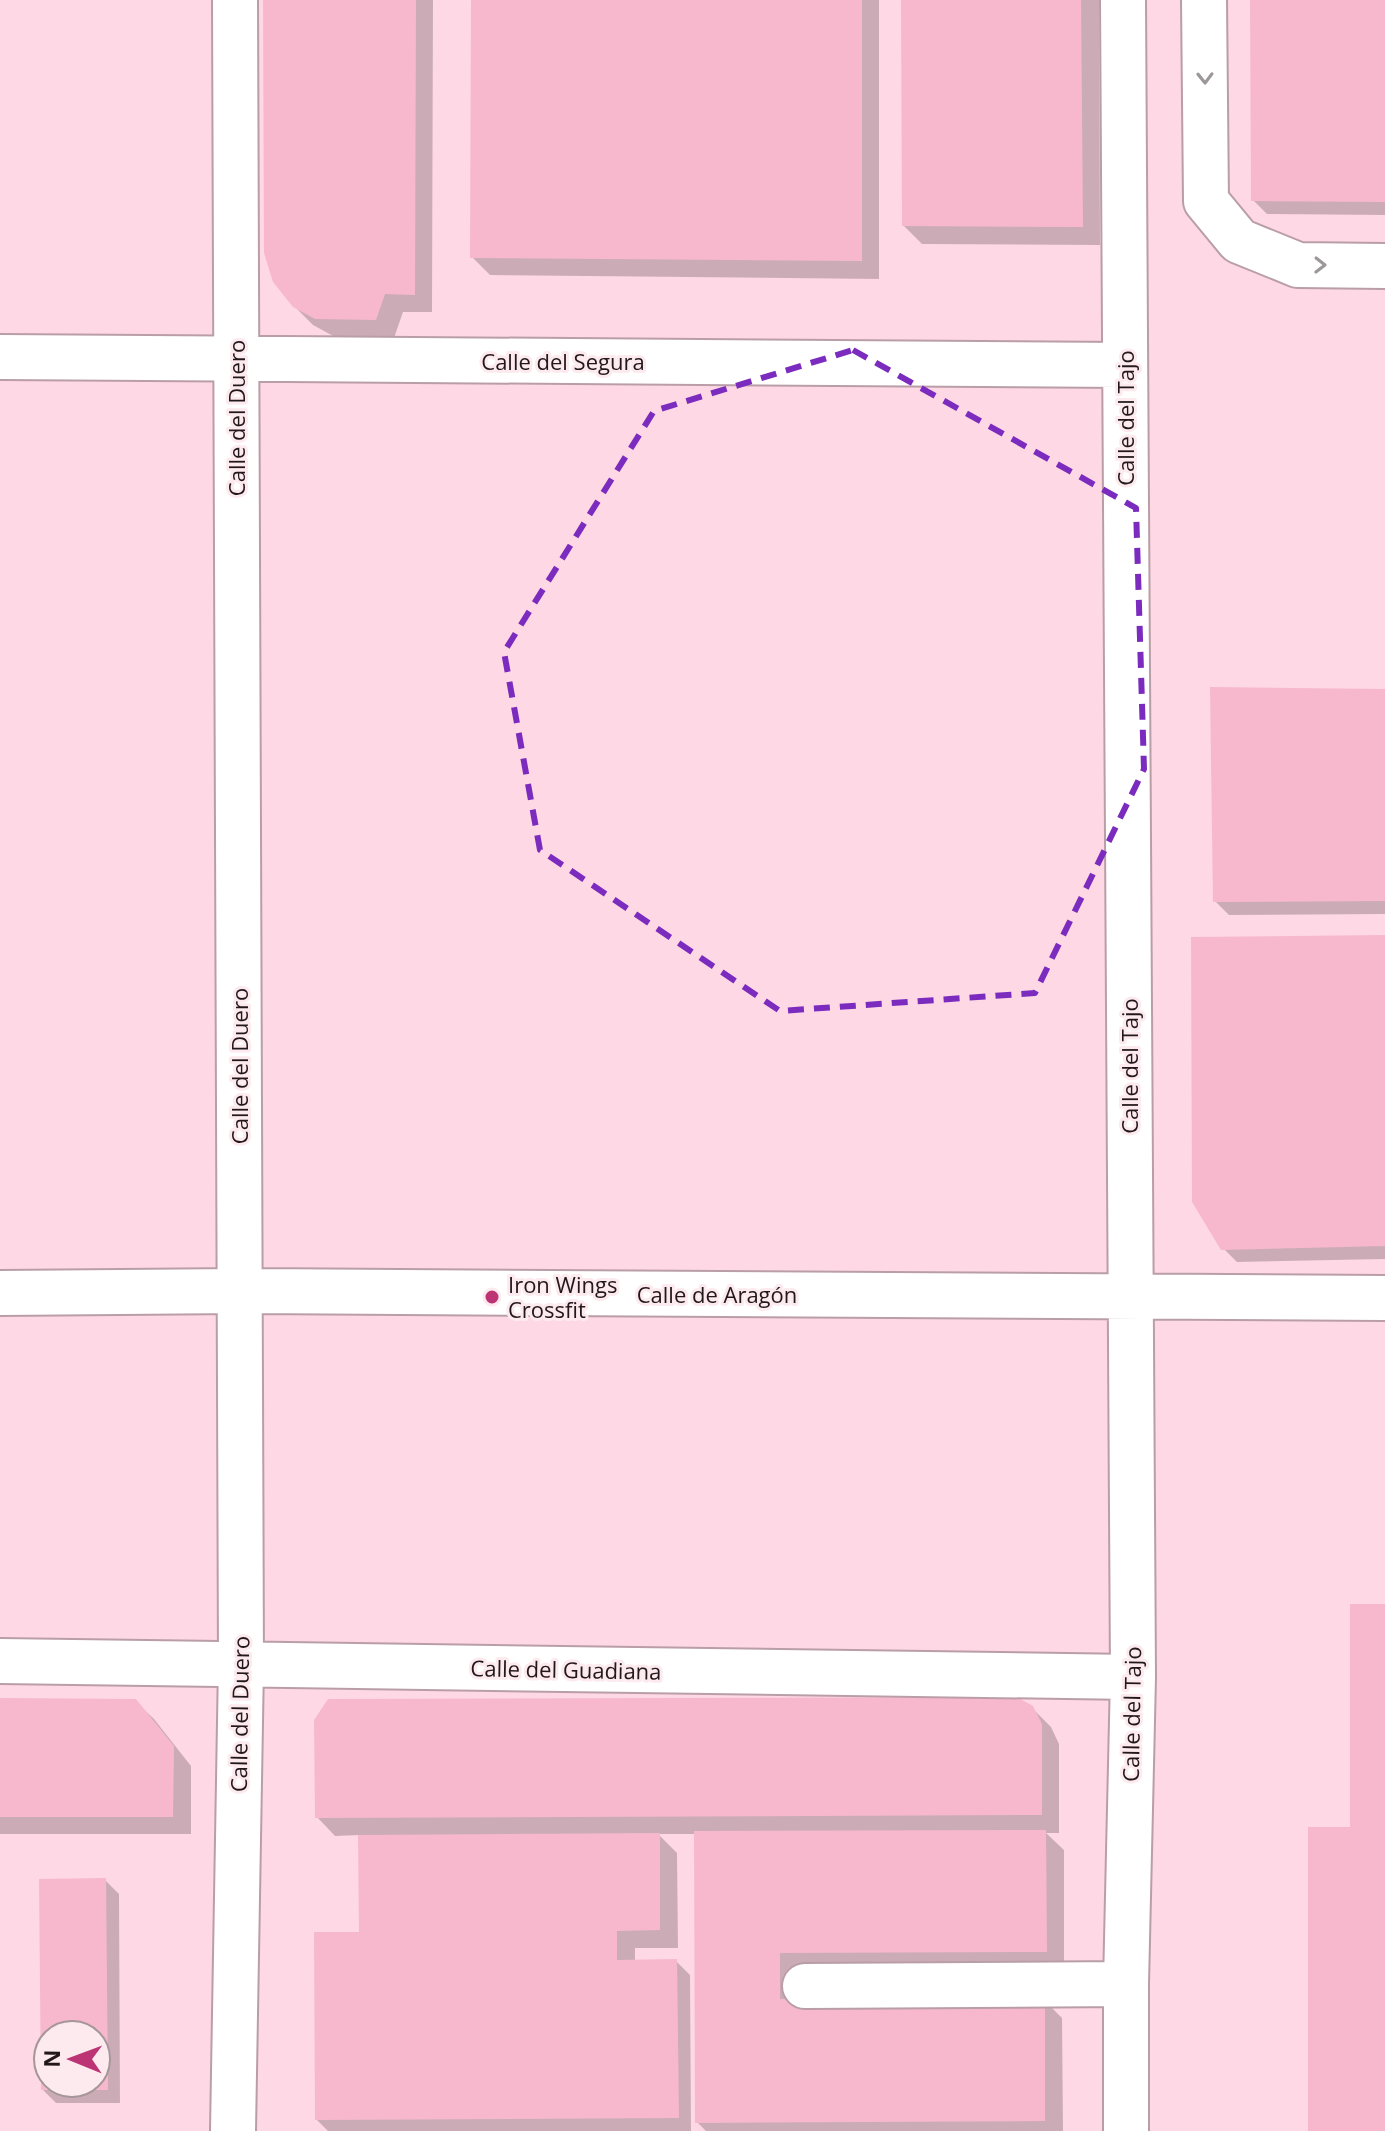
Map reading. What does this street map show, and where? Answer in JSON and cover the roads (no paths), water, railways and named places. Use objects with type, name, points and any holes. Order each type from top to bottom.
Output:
[{"type":"street","name":"Calle del Duero","points":[[233,2131],[241,1664],[235,0]]},
{"type":"street","name":"Calle del Tajo","points":[[1123,0],[1133,1677],[1126,2131]]},
{"type":"street","points":[[1204,0],[1206,201],[1239,241],[1298,265],[1385,266]]},
{"type":"street","name":"Calle del Segura","points":[[0,357],[1125,365]]},
{"type":"street","name":"Calle de Aragón","points":[[0,1293],[240,1291],[1385,1298]]},
{"type":"street","name":"Calle del Guadiana","points":[[0,1661],[1133,1677]]},
{"type":"street","points":[[805,1986],[1126,1984]]},
{"type":"place","name":"Iron Wings Crossfit","points":[[492,1297]]}]
